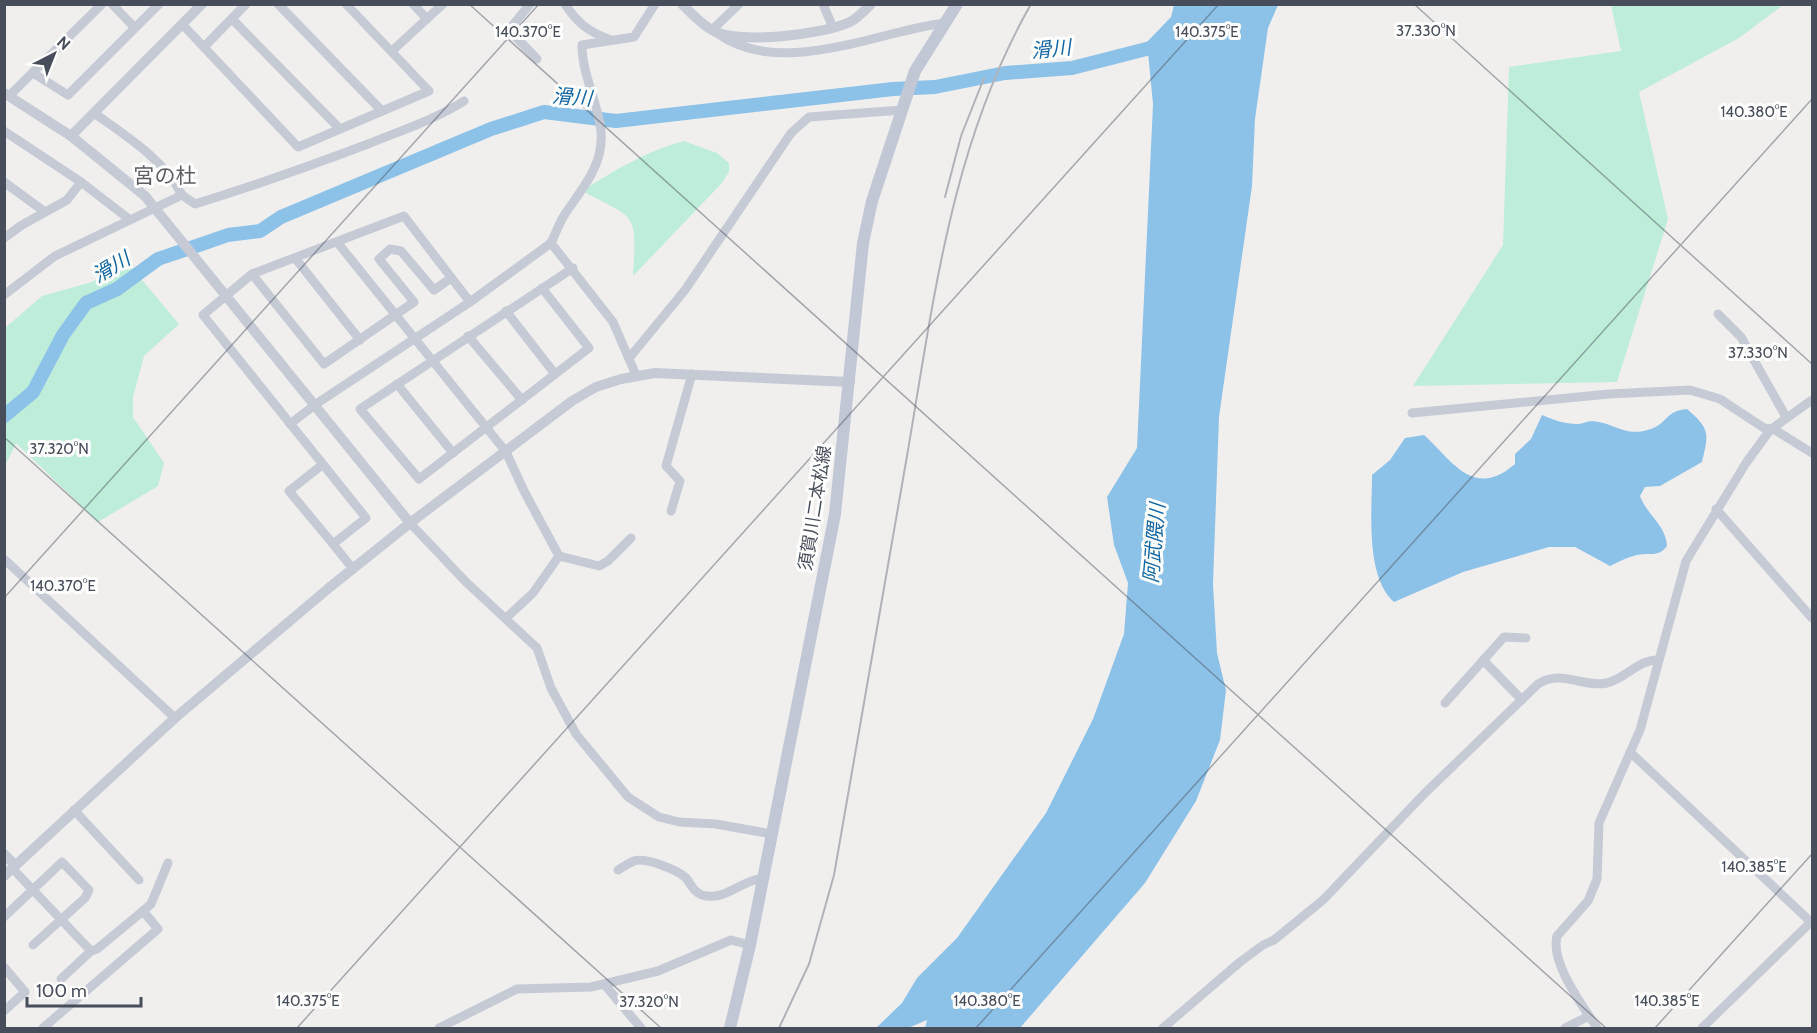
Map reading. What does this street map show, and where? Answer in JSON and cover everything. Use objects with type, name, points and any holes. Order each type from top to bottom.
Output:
[{"type":"main road","name":"須賀川二本松線","points":[[730,1029],[750,945],[835,514],[863,243],[872,201],[915,71],[957,4]]},
{"type":"street","points":[[102,4],[33,73],[7,95],[71,136],[103,160],[155,208],[228,295],[410,522],[466,582],[537,648],[551,688],[576,734],[628,797],[659,817],[679,822],[716,824],[772,834]]},
{"type":"street","points":[[111,4],[135,28]]},
{"type":"street","points":[[33,73],[68,95],[159,4]]},
{"type":"street","points":[[71,136],[202,4]]},
{"type":"street","points":[[204,47],[246,4]]},
{"type":"street","points":[[278,4],[382,111]]},
{"type":"street","points":[[182,24],[298,147],[429,91],[346,4]]},
{"type":"street","points":[[413,4],[427,19]]},
{"type":"street","points":[[392,51],[443,4]]},
{"type":"street","points":[[530,4],[509,30],[537,59]]},
{"type":"street","points":[[565,4],[578,24],[588,31],[612,40]]},
{"type":"street","points":[[290,424],[316,404],[470,302],[551,243],[563,217],[587,184],[597,165],[600,148],[600,125],[582,56],[582,45],[634,37],[655,4]]},
{"type":"street","points":[[682,4],[730,43],[770,53],[849,45],[944,23]]},
{"type":"street","points":[[713,31],[739,4]]},
{"type":"street","points":[[823,4],[833,28]]},
{"type":"street","points":[[713,31],[749,36],[794,36],[851,22],[871,4]]},
{"type":"street","points":[[232,19],[340,129]]},
{"type":"street","points":[[94,113],[143,148],[166,171],[182,195],[195,204],[269,181],[398,132],[441,114],[464,101]]},
{"type":"street","points":[[630,357],[685,290],[791,133],[802,122],[809,117],[903,108]]},
{"type":"street","points":[[4,131],[81,182],[129,219]]},
{"type":"street","points":[[4,182],[45,212]]},
{"type":"street","points":[[5,237],[67,200],[81,182]]},
{"type":"street","points":[[6,291],[55,256],[182,195]]},
{"type":"street","points":[[333,544],[366,518],[203,315],[252,274],[404,216],[470,302]]},
{"type":"street","points":[[338,242],[506,452],[559,556],[599,566],[608,561],[631,538]]},
{"type":"street","points":[[551,243],[573,268],[613,322],[636,375]]},
{"type":"street","points":[[252,274],[324,364],[414,302],[379,259],[390,249],[401,250],[434,290],[452,278]]},
{"type":"street","points":[[295,258],[360,340]]},
{"type":"street","points":[[542,288],[589,348],[419,479],[360,409],[468,336],[506,311],[573,268]]},
{"type":"street","points":[[506,311],[555,374]]},
{"type":"street","points":[[1718,314],[1741,337],[1786,417]]},
{"type":"street","points":[[468,336],[522,400]]},
{"type":"street","points":[[11,870],[175,718],[353,569],[410,522],[572,401],[596,387],[636,375],[693,374],[850,382]]},
{"type":"street","points":[[671,511],[680,481],[666,466],[693,374]]},
{"type":"street","points":[[397,384],[453,453]]},
{"type":"street","points":[[1412,413],[1585,396],[1690,390],[1720,399],[1812,453]]},
{"type":"street","points":[[1597,1029],[1558,960],[1555,942],[1557,936],[1576,917],[1592,893],[1597,879],[1599,823],[1640,730],[1682,569],[1716,509],[1770,430],[1812,400]]},
{"type":"street","points":[[322,465],[289,490],[353,569]]},
{"type":"street","points":[[1716,509],[1812,618]]},
{"type":"street","points":[[506,618],[533,593],[559,556]]},
{"type":"street","points":[[4,559],[175,718]]},
{"type":"street","points":[[1445,703],[1506,636],[1526,638]]},
{"type":"street","points":[[1484,660],[1522,700]]},
{"type":"street","points":[[1163,1029],[1240,962],[1274,940],[1323,900],[1424,794],[1534,687],[1547,679],[1559,677],[1605,683],[1619,678],[1645,661],[1658,660]]},
{"type":"street","points":[[1630,752],[1812,922],[1702,1029]]},
{"type":"street","points":[[74,810],[139,880]]},
{"type":"street","points":[[4,854],[11,870],[91,951]]},
{"type":"street","points":[[618,870],[636,860],[669,866],[701,895],[721,896],[753,879],[763,878]]},
{"type":"street","points":[[4,917],[62,862],[89,890],[85,898],[33,945]]},
{"type":"street","points":[[61,979],[91,951],[97,950],[151,904],[168,863]]},
{"type":"street","points":[[43,1029],[159,929],[143,911]]},
{"type":"street","points":[[439,1029],[518,989],[604,984],[658,971],[731,940],[750,945]]},
{"type":"street","points":[[4,968],[25,992],[4,1011]]},
{"type":"street","points":[[604,984],[641,1029]]},
{"type":"street","points":[[1565,1029],[1589,1016]]},
{"type":"green space","points":[[1611,5],[1783,5],[1739,38],[1639,92],[1668,219],[1617,382],[1413,386],[1503,245],[1509,67],[1621,51]]},
{"type":"green space","points":[[684,141],[717,153],[729,163],[729,172],[721,184],[633,276],[634,239],[633,228],[629,220],[623,213],[582,191],[644,156]]},
{"type":"green space","points":[[127,262],[179,324],[144,356],[133,397],[133,417],[164,463],[158,486],[98,522],[16,443],[5,466],[5,328],[42,296],[92,282]]},
{"type":"water","name":"阿武隈川","points":[[1174,5],[1278,5],[1268,28],[1255,119],[1252,186],[1219,417],[1213,584],[1217,653],[1226,690],[1220,740],[1196,801],[1145,883],[1020,1028],[925,1028],[927,1020],[908,1028],[876,1028],[902,1003],[917,978],[957,938],[1046,813],[1093,719],[1124,634],[1128,583],[1114,545],[1107,497],[1137,448],[1153,104],[1147,42],[1171,17]]},
{"type":"water","points":[[1687,409],[1706,432],[1702,462],[1660,486],[1645,487],[1640,496],[1663,532],[1667,546],[1664,550],[1654,554],[1634,556],[1610,566],[1575,547],[1549,547],[1463,572],[1394,602],[1385,591],[1378,577],[1374,560],[1371,524],[1372,475],[1390,460],[1405,438],[1424,435],[1465,473],[1475,478],[1487,478],[1500,474],[1515,464],[1515,454],[1531,439],[1542,415],[1578,424],[1600,422],[1634,432],[1651,429],[1661,424],[1674,412]]},
{"type":"waterway","name":"滑川","points":[[4,416],[33,392],[63,335],[86,303],[117,289],[158,259],[228,235],[260,231],[281,217],[491,129],[544,112],[616,121],[893,89],[935,87],[1005,73],[1072,68],[1166,44]]},
{"type":"railway","points":[[779,1028],[809,964],[834,875],[937,281],[949,224],[982,112],[1004,57],[1031,4]]},
{"type":"railway","points":[[945,197],[961,136],[984,78]]},
{"type":"district","name":"宮の杜","points":[[165,176]]}]
